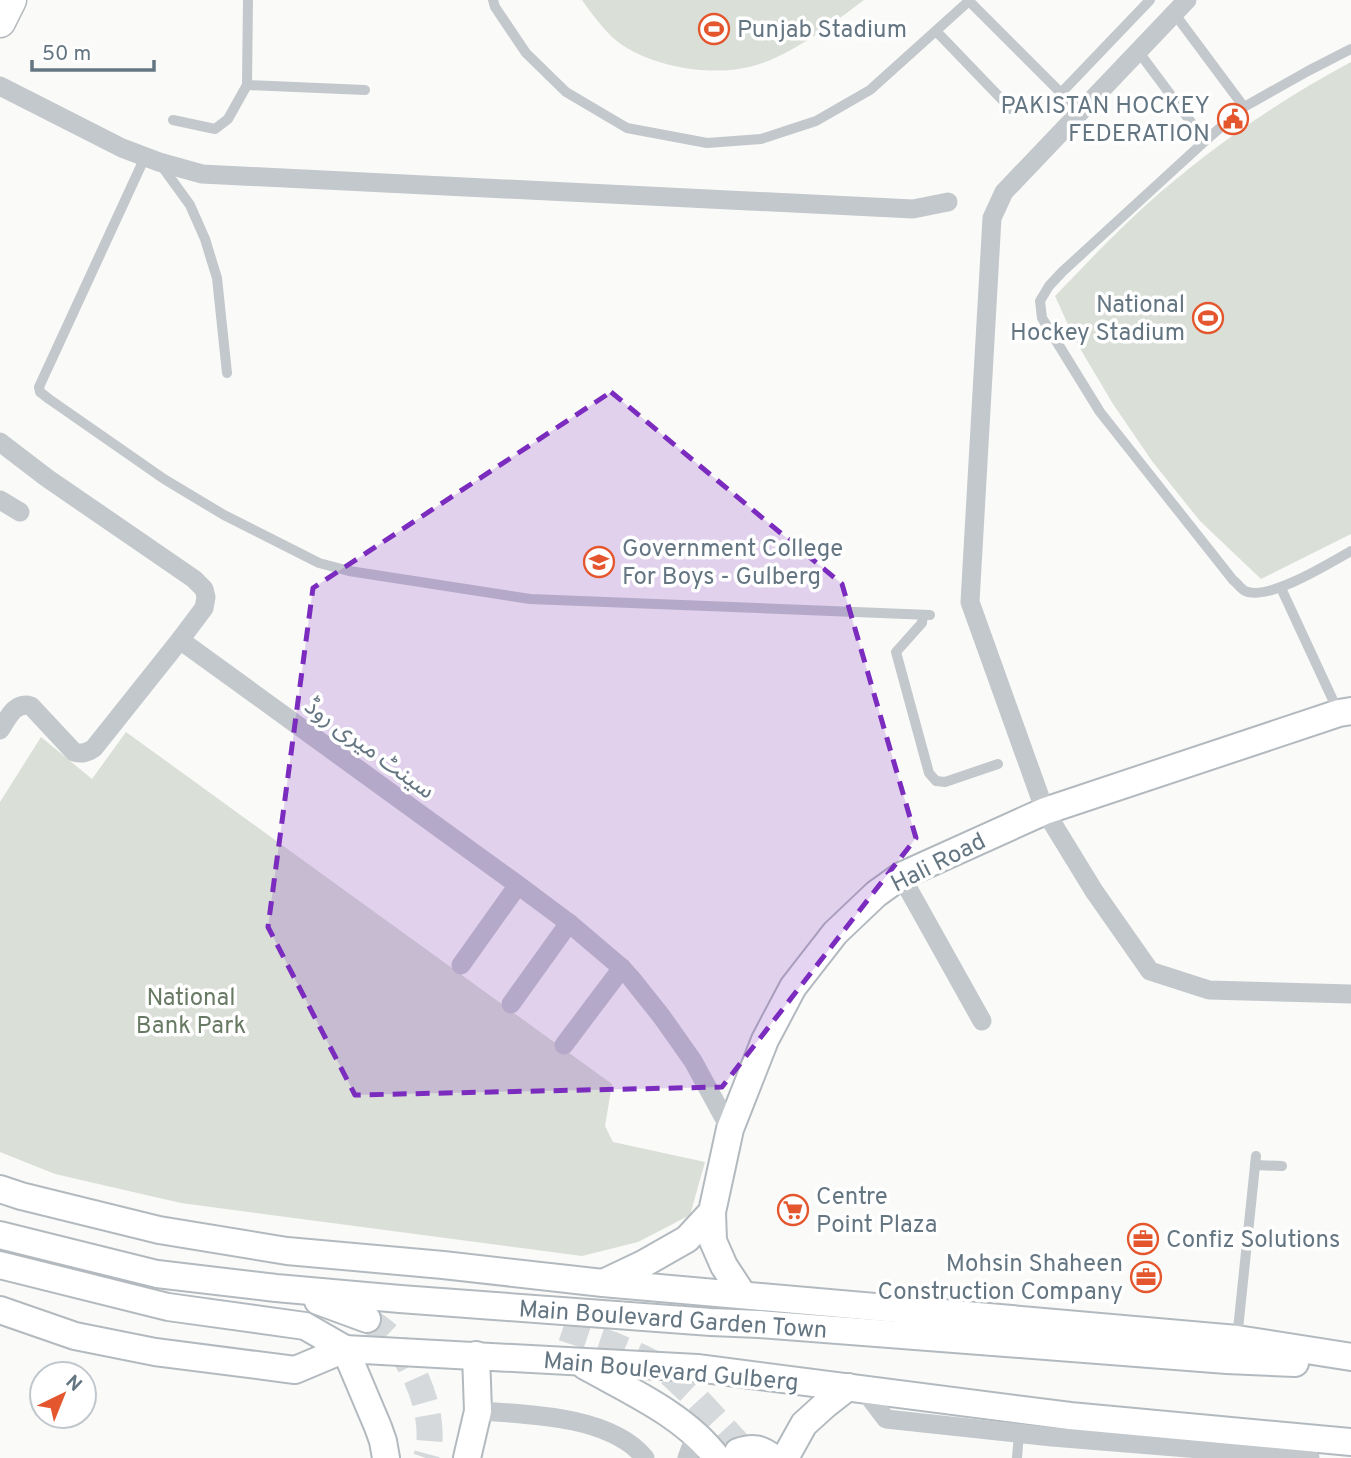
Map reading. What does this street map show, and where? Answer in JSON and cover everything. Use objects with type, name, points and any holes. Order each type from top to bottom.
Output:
[{"type":"main road","points":[[0,22],[10,0]]},
{"type":"main road","name":"Hali Road","points":[[712,1212],[730,1129],[765,1040],[793,987],[835,933],[876,894],[901,876],[1045,811],[1345,712]]},
{"type":"main road","points":[[0,1189],[159,1230],[287,1251],[603,1283],[1237,1339],[1351,1357]]},
{"type":"main road","points":[[603,1283],[643,1264],[687,1238],[712,1212]]},
{"type":"main road","points":[[712,1212],[713,1241],[724,1266],[743,1295]]},
{"type":"main road","name":"Main Boulevard Garden Town","points":[[0,1235],[157,1274],[276,1288],[1227,1360],[1351,1364]]},
{"type":"main road","points":[[0,1265],[168,1307],[305,1326],[345,1349],[378,1427],[386,1458]]},
{"type":"main road","points":[[276,1288],[367,1319]]},
{"type":"main road","points":[[400,1299],[563,1328]]},
{"type":"main road","name":"Main Boulevard Gulberg","points":[[0,1310],[75,1336],[144,1350],[295,1370],[345,1349],[697,1368],[1070,1416],[1351,1442]]},
{"type":"main road","points":[[467,1458],[478,1411],[476,1355]]},
{"type":"main road","points":[[576,1362],[666,1412],[692,1447],[718,1458]]},
{"type":"main road","points":[[785,1458],[804,1424],[825,1405],[856,1388]]},
{"type":"main road","points":[[735,1458],[738,1452],[749,1448],[761,1449],[773,1458]]},
{"type":"street","points":[[1180,7],[1004,192],[992,218],[970,602],[1045,811],[1094,891],[1150,971],[1209,990],[1351,994]]},
{"type":"street","points":[[0,86],[121,148],[202,174],[913,209],[948,202]]},
{"type":"street","points":[[0,442],[47,478],[194,579],[204,589],[206,597],[204,608],[94,748],[80,754],[74,752],[31,706],[24,704],[11,713],[0,730]]},
{"type":"street","points":[[0,500],[20,512]]},
{"type":"street","name":"سینٹ میری روڈ","points":[[180,640],[518,884],[622,968],[693,1061],[730,1129]]},
{"type":"street","points":[[901,876],[982,1021]]},
{"type":"street","points":[[461,965],[518,884]]},
{"type":"street","points":[[511,1004],[569,923]]},
{"type":"street","points":[[564,1045],[622,968]]},
{"type":"street","points":[[856,1388],[886,1419],[1310,1458]]},
{"type":"street","points":[[478,1411],[575,1420],[617,1436],[641,1452],[645,1458]]},
{"type":"lane","points":[[173,120],[215,129],[228,118],[247,85],[248,0]]},
{"type":"lane","points":[[493,0],[526,53],[566,92],[627,128],[707,143],[761,139],[816,121],[870,90],[970,1],[1080,112]]},
{"type":"lane","points":[[1061,93],[1150,0]]},
{"type":"lane","points":[[1180,7],[1244,107]]},
{"type":"lane","points":[[936,31],[1011,109]]},
{"type":"lane","points":[[1351,49],[1244,107],[1062,272],[1040,301],[1042,318],[1100,412],[1233,580],[1245,591],[1259,594],[1281,588],[1351,551]]},
{"type":"lane","points":[[1138,51],[1205,141]]},
{"type":"lane","points":[[247,85],[365,90]]},
{"type":"lane","points":[[227,373],[217,278],[205,239],[190,205],[152,159],[39,387],[40,392],[164,479],[224,514],[319,563],[349,571],[530,599],[927,615],[896,652],[929,773],[936,781],[945,782],[998,764]]},
{"type":"lane","points":[[1281,588],[1345,712]]},
{"type":"lane","points":[[1237,1339],[1256,1160],[1282,1166]]},
{"type":"lane","points":[[1017,1458],[1019,1433]]},
{"type":"highlighted area","points":[[611,392],[842,584],[916,838],[722,1087],[355,1095],[268,927],[313,588]]},
{"type":"green space","name":"Punjab Stadium","points":[[582,0],[864,0],[809,39],[779,56],[749,67],[715,71],[677,67],[625,47],[608,33]]},
{"type":"green space","name":"National Hockey Stadium","points":[[1351,62],[1351,534],[1261,579],[1200,521],[1152,461],[1113,404],[1075,340],[1055,296],[1134,216],[1218,146],[1270,110]]},
{"type":"green space","name":"National Bank Park","points":[[126,732],[612,1084],[605,1126],[613,1142],[705,1162],[690,1215],[638,1242],[582,1256],[181,1203],[55,1174],[0,1152],[0,802],[41,737],[92,779]]},
{"type":"tunnel","points":[[367,1319],[389,1336],[416,1377],[427,1410],[429,1443],[426,1458]]},
{"type":"tunnel","points":[[563,1328],[611,1344],[665,1369],[695,1397],[749,1458]]},
{"type":"place","name":"Punjab Stadium","points":[[714,29]]},
{"type":"place","name":"PAKISTAN HOCKEY FEDERATION","points":[[1233,119]]},
{"type":"place","name":"National Hockey Stadium","points":[[1208,318]]},
{"type":"place","name":"Government College For Boys - Gulberg","points":[[599,562]]},
{"type":"place","name":"Centre Point Plaza","points":[[793,1210]]},
{"type":"place","name":"Confiz Solutions","points":[[1143,1239]]},
{"type":"place","name":"Mohsin Shaheen Construction Company","points":[[1146,1277]]}]
